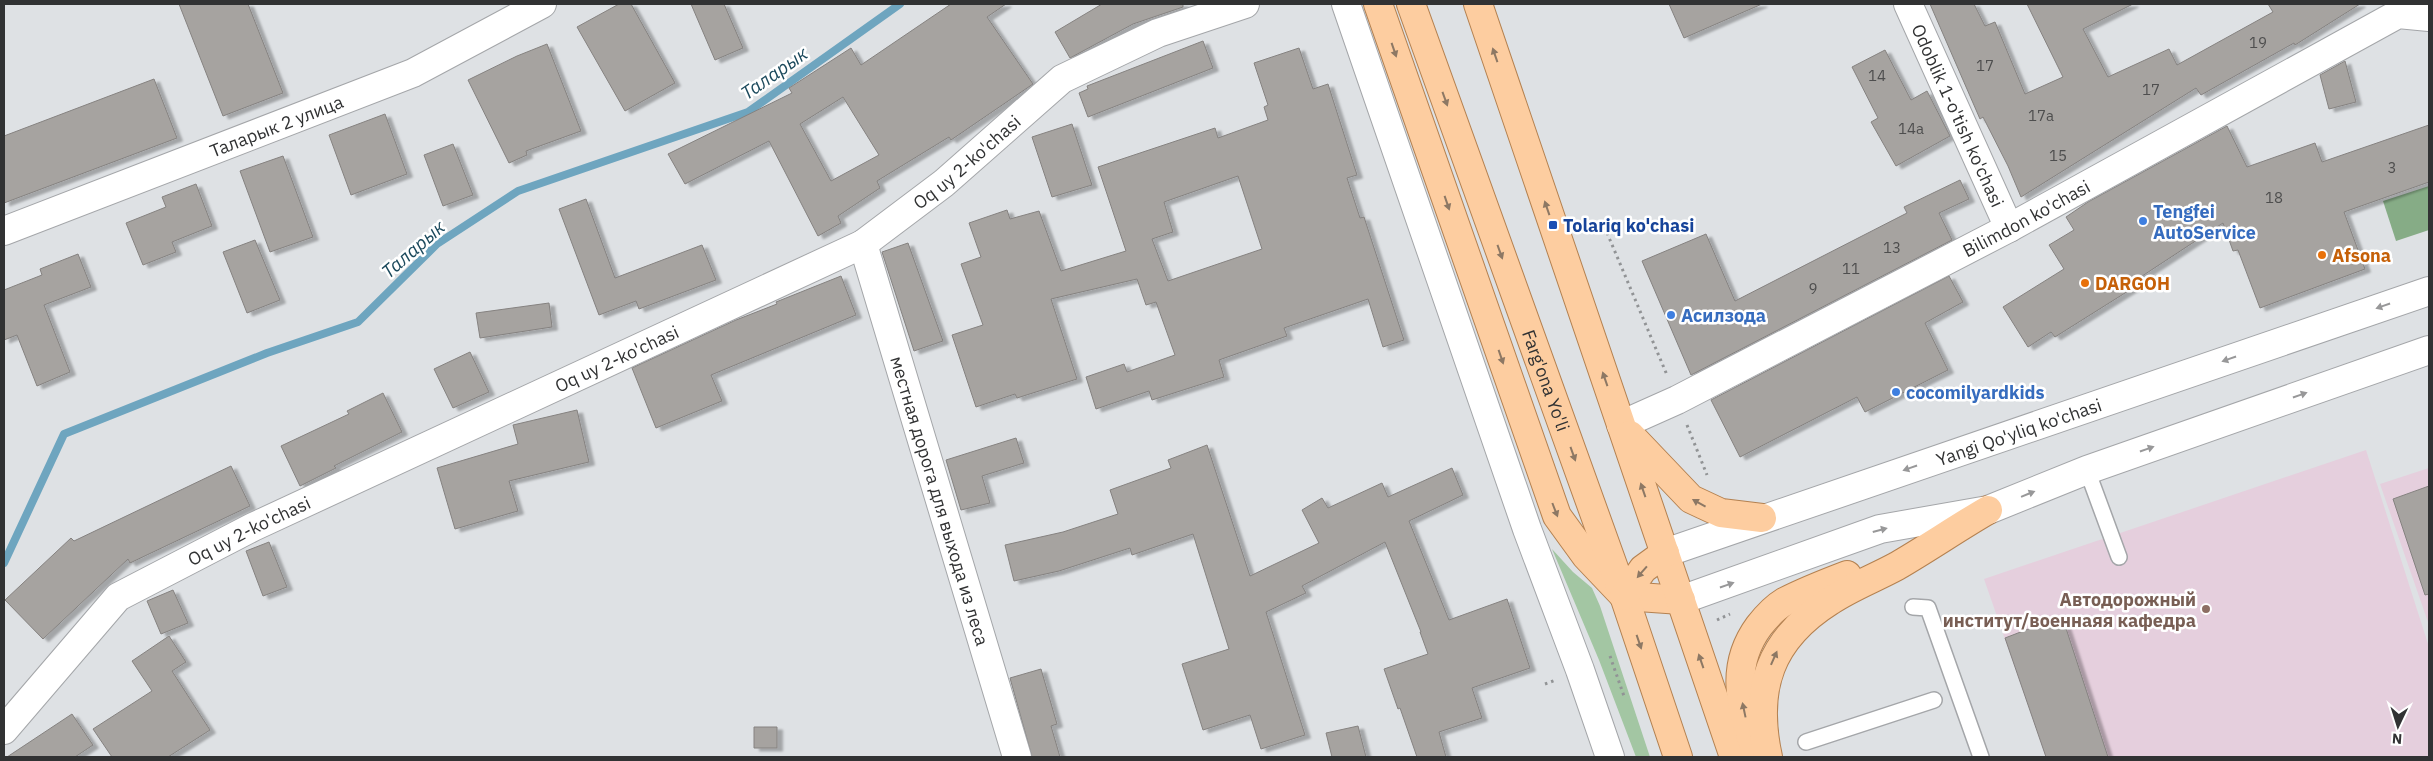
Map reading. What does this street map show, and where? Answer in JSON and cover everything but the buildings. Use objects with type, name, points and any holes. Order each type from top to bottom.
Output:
[{"type":"main road","points":[[1378,4],[1556,516],[1586,556],[1624,596],[1681,600]]},
{"type":"main road","name":"Farg'ona Yo'li","points":[[1411,4],[1624,596],[1678,757]]},
{"type":"main road","points":[[1478,4],[1734,757]]},
{"type":"main road","points":[[1621,425],[1661,470],[1691,498],[1721,513],[1762,518]]},
{"type":"main road","points":[[1768,757],[1764,717],[1768,676],[1778,649],[1788,636],[1830,601],[1898,565],[1988,510]]},
{"type":"main road","points":[[1757,757],[1745,717],[1740,677],[1745,650],[1766,618],[1782,603],[1844,576],[1932,543]]},
{"type":"main road","name":"Yangi Qo'yliq ko'chasi","points":[[1624,596],[1643,569],[1664,552]]},
{"type":"street","name":"Таларык 2 улица","points":[[4,230],[413,73],[542,4]]},
{"type":"street","name":"Oq uy 2-ko'chasi","points":[[4,730],[118,598],[253,527],[862,244],[944,183],[1062,79],[1158,33],[1245,4]]},
{"type":"street","points":[[1346,4],[1527,529],[1610,757]]},
{"type":"street","name":"Odoblik 1-o'tish ko'chasi","points":[[1908,4],[2009,228]]},
{"type":"street","name":"Bilimdon ko'chasi","points":[[1621,425],[1677,400],[2009,228],[2395,9],[2429,17]]},
{"type":"street","name":"местная дорога для выхода из леса","points":[[862,244],[1017,757]]},
{"type":"street","name":"Yangi Qo'yliq ko'chasi","points":[[1664,552],[2429,291]]},
{"type":"street","points":[[1681,600],[1880,529],[1988,510],[2087,470],[2429,350]]},
{"type":"lane","points":[[2087,470],[2119,557]]},
{"type":"lane","points":[[1913,607],[1928,608],[1981,757]]},
{"type":"lane","points":[[1806,742],[1934,700]]},
{"type":"path","points":[[1602,221],[1710,481]]},
{"type":"path","points":[[1605,658],[1616,655]]},
{"type":"path","points":[[1610,656],[1625,699]]},
{"type":"shaded area","name":"Автодорожный институт/военнаяя кафедра","points":[[2366,450],[2429,647],[2429,757],[2046,757],[1984,579]]},
{"type":"shaded area","points":[[2429,468],[2429,625],[2380,484]]},
{"type":"green space","points":[[2429,186],[2429,230],[2396,241],[2383,201]]},
{"type":"green space","points":[[1552,549],[1573,572],[1592,588],[1600,606],[1650,757],[1636,757],[1599,660]]},
{"type":"waterway","name":"Таларык","points":[[4,563],[64,434],[267,353],[358,322],[437,244],[518,191],[748,112],[900,4]]},
{"type":"place","name":"Tengfei AutoService","points":[[2143,221]]},
{"type":"place","name":"Tolariq ko'chasi","points":[[1553,225]]},
{"type":"place","name":"Afsona","points":[[2322,255]]},
{"type":"place","name":"DARGOH","points":[[2085,283]]},
{"type":"place","name":"Асилзода","points":[[1671,315]]},
{"type":"place","name":"cocomilyardkids","points":[[1896,392]]},
{"type":"place","name":"Автодорожный институт/военнаяя кафедра","points":[[2206,609]]}]
